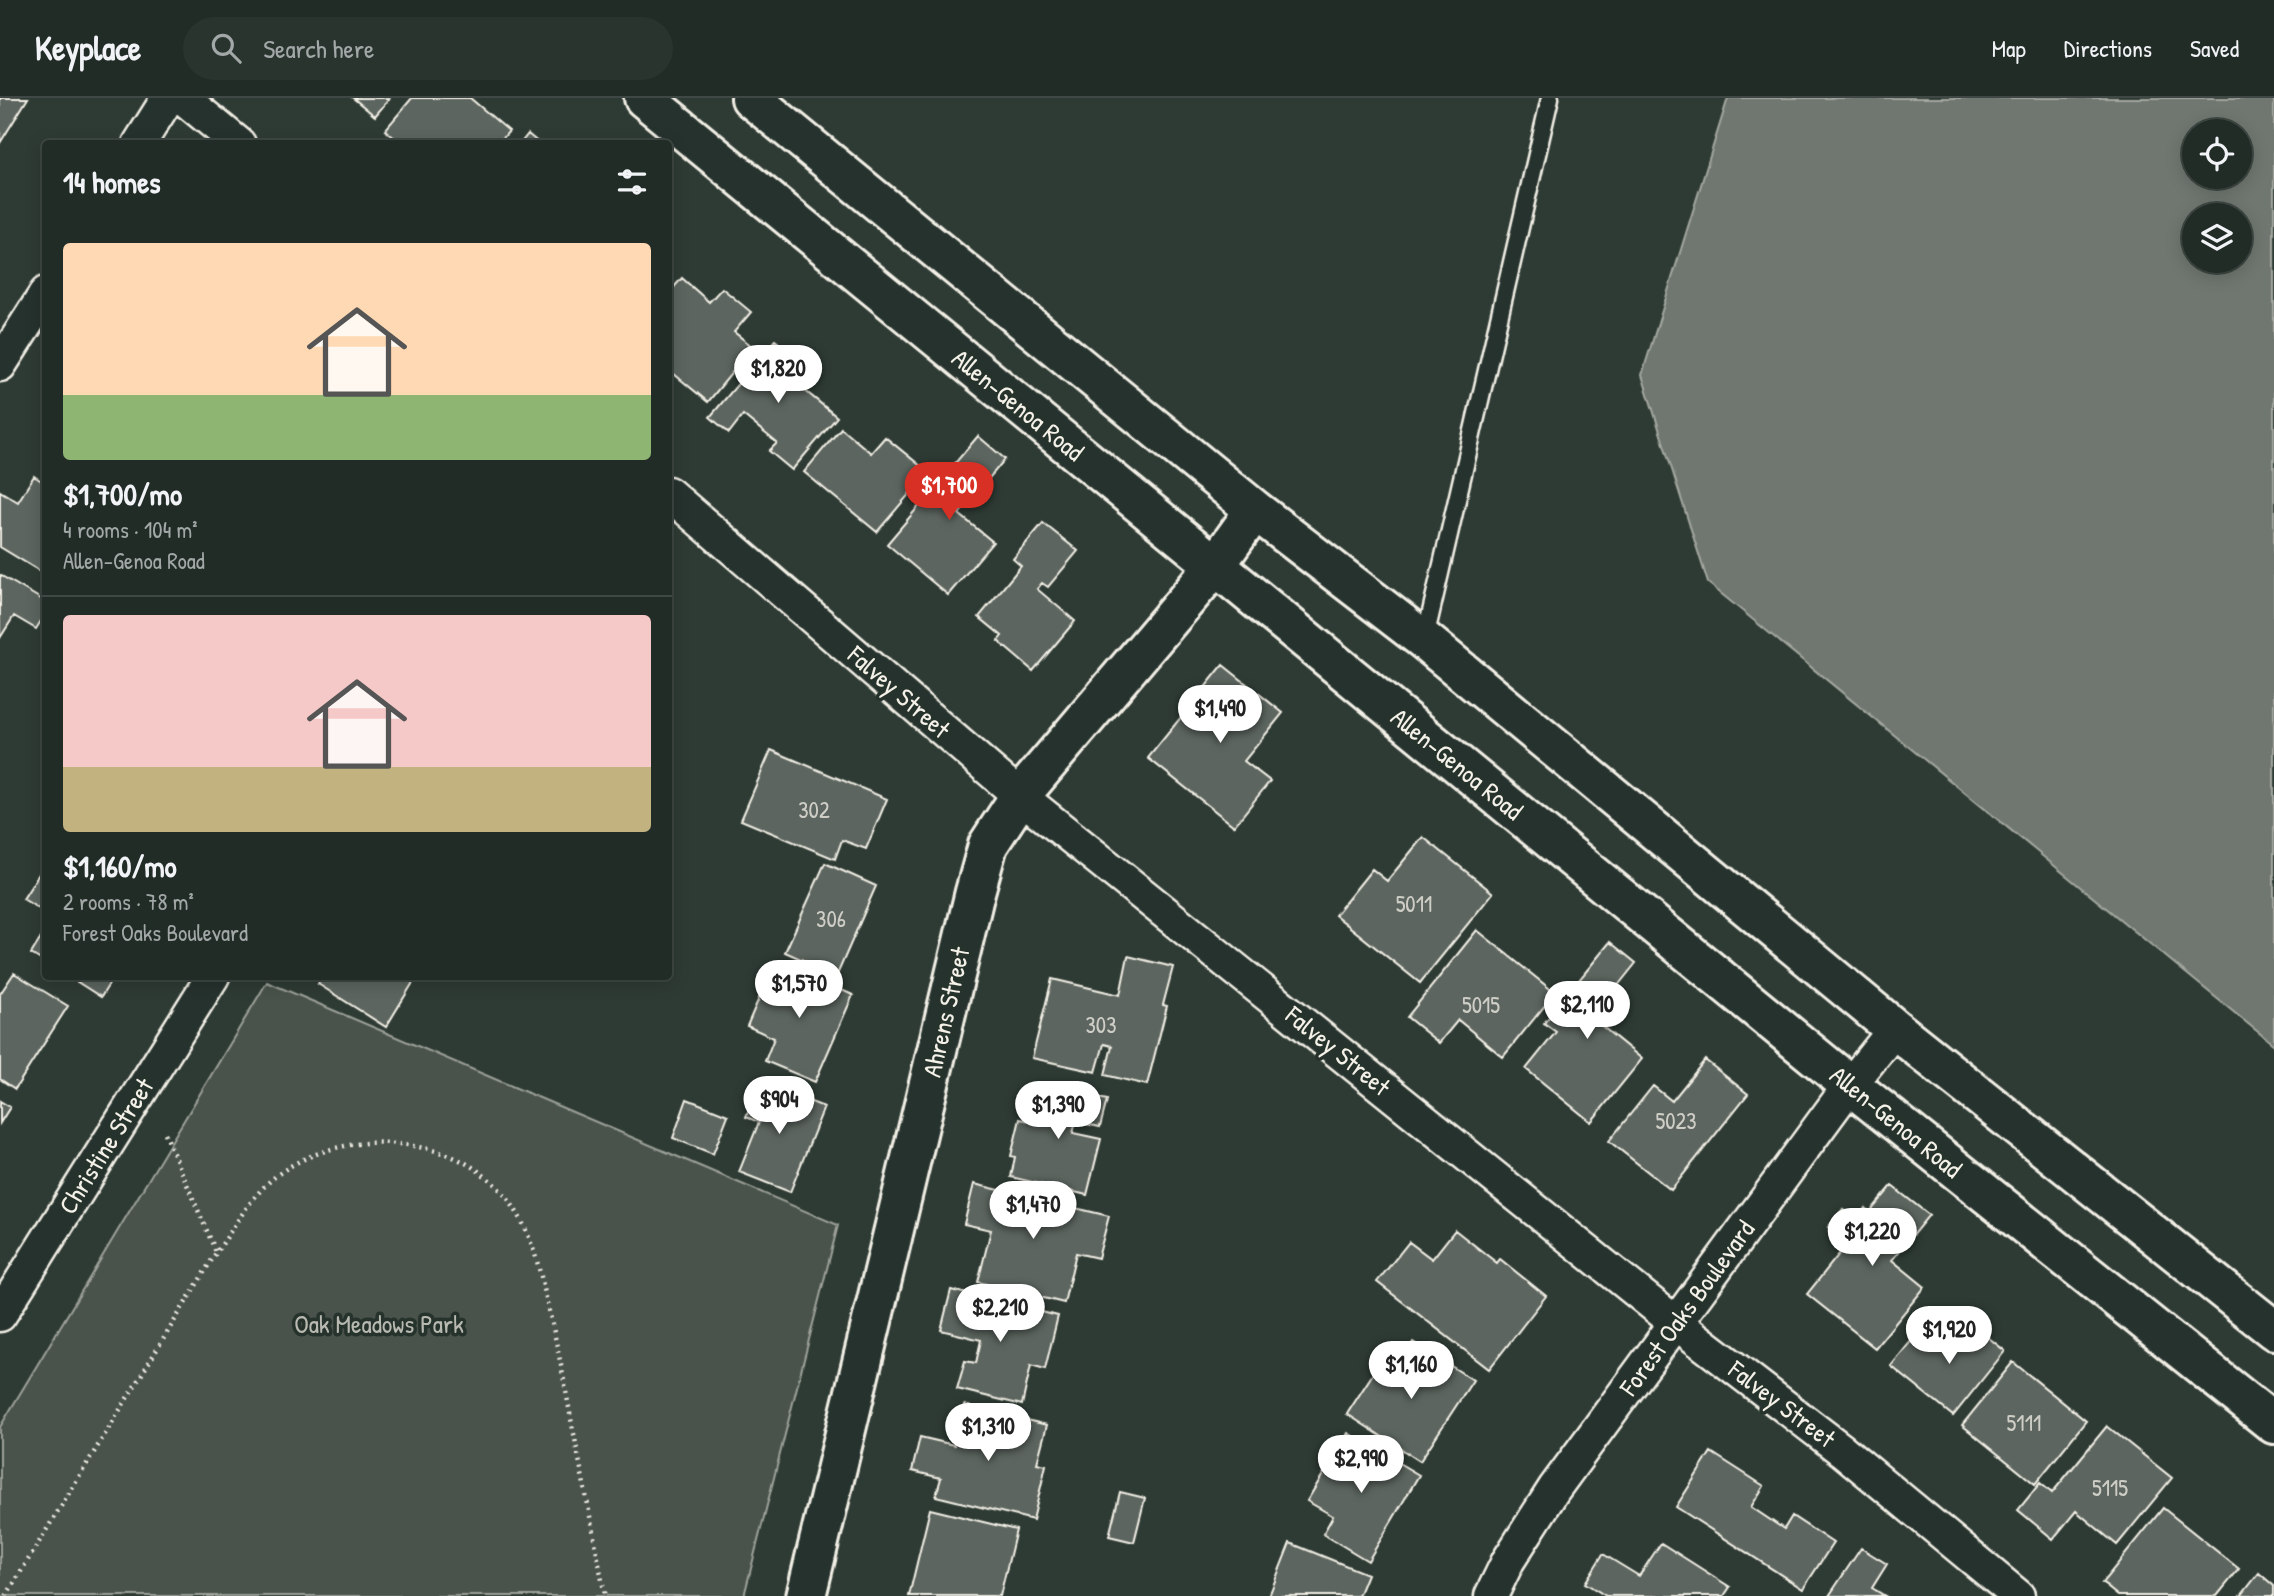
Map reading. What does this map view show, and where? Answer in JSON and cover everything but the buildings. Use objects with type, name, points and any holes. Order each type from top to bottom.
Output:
[{"type":"main road","name":"Allen-Genoa Road","points":[[644,98],[1850,1085],[2274,1424]]},
{"type":"main road","points":[[751,98],[1255,510],[1424,640],[1895,1029],[2274,1330]]},
{"type":"main road","name":"Ahrens Street","points":[[806,1596],[988,845],[1020,796],[1215,566],[1255,510]]},
{"type":"street","points":[[142,140],[168,98]]},
{"type":"street","points":[[183,98],[234,140]]},
{"type":"street","points":[[0,365],[42,298]]},
{"type":"street","name":"Falvey Street","points":[[672,496],[1020,796],[1676,1324],[1843,1451],[2018,1596]]},
{"type":"street","name":"Christine Street","points":[[0,1315],[210,980]]},
{"type":"street","name":"Forest Oaks Boulevard","points":[[1491,1596],[1508,1561],[1554,1489],[1850,1085],[1895,1029]]},
{"type":"lane","points":[[1424,640],[1550,98]]},
{"type":"path","points":[[166,1133],[216,1253]]},
{"type":"path","points":[[6,1596],[216,1253],[251,1202],[270,1181],[297,1162],[334,1148],[375,1142],[416,1145],[450,1154],[479,1171],[503,1193],[515,1210],[536,1258],[561,1366],[605,1596]]},
{"type":"green space","name":"Oak Meadows Park","points":[[267,982],[838,1225],[744,1596],[0,1596],[0,1427]]},
{"type":"shaded area","points":[[1728,98],[2274,98],[2274,1045],[1708,583],[1642,375]]}]
